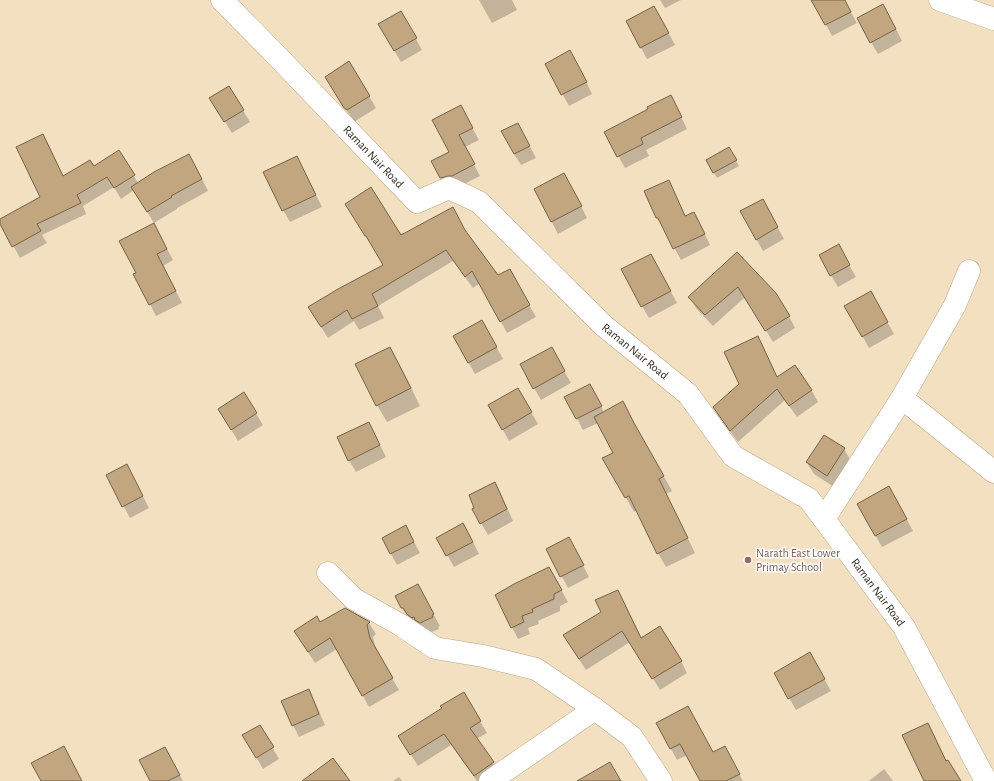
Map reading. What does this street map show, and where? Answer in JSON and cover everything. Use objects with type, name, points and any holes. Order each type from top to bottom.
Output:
[{"type":"street","name":"Raman Nair Road","points":[[222,0],[417,202],[449,188],[479,202],[604,326],[688,394],[733,456],[809,499],[904,627],[986,781]]},
{"type":"street","points":[[940,0],[994,20]]},
{"type":"street","points":[[824,519],[902,398],[955,305],[968,272]]},
{"type":"street","points":[[902,398],[994,472]]},
{"type":"street","points":[[328,573],[354,599],[399,624],[435,648],[483,656],[536,669],[595,709],[632,737],[661,781]]},
{"type":"street","points":[[490,781],[595,709]]},
{"type":"building","points":[[811,0],[845,0],[851,12],[825,25]]},
{"type":"building","points":[[883,4],[896,29],[870,43],[857,18]]},
{"type":"building","points":[[654,6],[669,33],[640,48],[626,21]]},
{"type":"building","points":[[401,11],[417,38],[394,51],[378,24]]},
{"type":"building","points":[[570,50],[587,82],[561,95],[545,64]]},
{"type":"building","points":[[349,61],[370,96],[347,110],[344,108],[325,77]]},
{"type":"building","points":[[229,86],[244,110],[224,122],[209,98]]},
{"type":"building","points":[[671,95],[682,117],[641,138],[643,144],[617,157],[604,132]]},
{"type":"building","points":[[461,105],[473,128],[459,135],[475,164],[452,176],[440,178],[431,161],[449,152],[432,120]]},
{"type":"building","points":[[518,123],[530,146],[514,154],[501,131]]},
{"type":"building","points":[[43,134],[63,176],[90,160],[94,166],[119,150],[135,175],[114,188],[107,177],[77,195],[81,203],[37,224],[41,231],[12,247],[0,224],[0,219],[40,197],[16,147]]},
{"type":"building","points":[[729,147],[737,160],[713,173],[706,160]]},
{"type":"building","points":[[189,154],[202,179],[171,196],[172,197],[147,212],[131,187],[154,172]]},
{"type":"building","points":[[297,156],[316,195],[282,211],[263,172]]},
{"type":"building","points":[[564,173],[582,206],[551,222],[534,189]]},
{"type":"building","points":[[669,180],[685,216],[694,212],[705,234],[673,249],[658,218],[656,218],[644,191]]},
{"type":"building","points":[[371,187],[401,235],[453,207],[465,230],[498,275],[510,269],[530,305],[500,322],[472,271],[465,277],[446,250],[372,294],[378,306],[352,319],[347,310],[321,327],[308,307],[383,265],[345,204]]},
{"type":"building","points":[[763,199],[778,227],[756,240],[740,211]]},
{"type":"building","points":[[154,223],[167,249],[157,254],[176,291],[149,305],[133,274],[136,273],[119,241]]},
{"type":"building","points":[[839,244],[850,265],[830,276],[819,255]]},
{"type":"building","points":[[737,252],[776,293],[790,316],[765,331],[738,287],[705,315],[688,297]]},
{"type":"building","points":[[651,254],[671,291],[641,307],[621,269]]},
{"type":"building","points":[[871,291],[888,322],[862,337],[844,306]]},
{"type":"building","points":[[482,320],[497,347],[468,363],[453,336]]},
{"type":"building","points":[[758,336],[777,377],[795,365],[812,390],[789,406],[777,389],[730,431],[713,407],[739,384],[724,352]]},
{"type":"building","points":[[390,347],[411,388],[376,406],[355,364]]},
{"type":"building","points":[[552,347],[565,371],[533,389],[520,364]]},
{"type":"building","points":[[590,384],[602,406],[576,419],[564,397]]},
{"type":"building","points":[[518,388],[532,412],[502,430],[488,405]]},
{"type":"building","points":[[244,392],[257,413],[231,430],[218,409]]},
{"type":"building","points":[[623,401],[664,476],[659,479],[688,538],[657,554],[629,496],[625,498],[602,458],[613,453],[594,417]]},
{"type":"building","points":[[369,422],[380,445],[348,461],[337,437]]},
{"type":"building","points":[[824,435],[845,448],[827,476],[806,462]]},
{"type":"building","points":[[127,464],[143,496],[122,507],[106,475]]},
{"type":"building","points":[[495,482],[507,509],[480,524],[472,509],[474,508],[469,495]]},
{"type":"building","points":[[889,486],[907,519],[875,536],[857,504]]},
{"type":"building","points":[[463,523],[473,542],[446,556],[436,538]]},
{"type":"building","points":[[406,525],[414,542],[390,554],[382,538]]},
{"type":"building","points":[[569,537],[584,565],[560,577],[546,549]]},
{"type":"building","points":[[549,567],[562,590],[554,594],[554,599],[532,609],[533,612],[522,616],[524,622],[511,628],[495,595]]},
{"type":"building","points":[[418,584],[434,614],[432,615],[433,617],[420,623],[415,620],[414,617],[412,618],[407,614],[403,608],[401,608],[395,596]]},
{"type":"building","points":[[618,590],[641,638],[660,626],[682,661],[652,679],[622,631],[579,659],[563,635],[601,612],[595,600]]},
{"type":"building","points":[[345,608],[370,622],[367,625],[370,638],[393,678],[362,696],[330,638],[308,652],[294,631],[317,616],[320,622]]},
{"type":"building","points":[[810,652],[825,679],[788,699],[774,673]]},
{"type":"building","points":[[309,689],[319,714],[292,726],[281,701]]},
{"type":"building","points":[[464,692],[481,721],[470,728],[494,762],[474,776],[444,734],[410,755],[398,736],[442,708],[440,706]]},
{"type":"building","points":[[688,706],[713,752],[725,746],[740,774],[726,781],[700,781],[680,744],[670,749],[656,723]]},
{"type":"building","points":[[928,723],[946,761],[948,760],[961,781],[924,781],[902,735]]},
{"type":"building","points":[[260,725],[274,747],[256,758],[242,735]]},
{"type":"building","points":[[64,746],[82,781],[41,781],[31,763]]},
{"type":"building","points":[[165,747],[180,775],[168,781],[150,781],[139,760]]},
{"type":"building","points":[[333,758],[350,781],[302,781]]},
{"type":"building","points":[[610,762],[621,781],[577,781]]},
{"type":"place","name":"Narath East Lower Primay School","points":[[748,560]]}]
